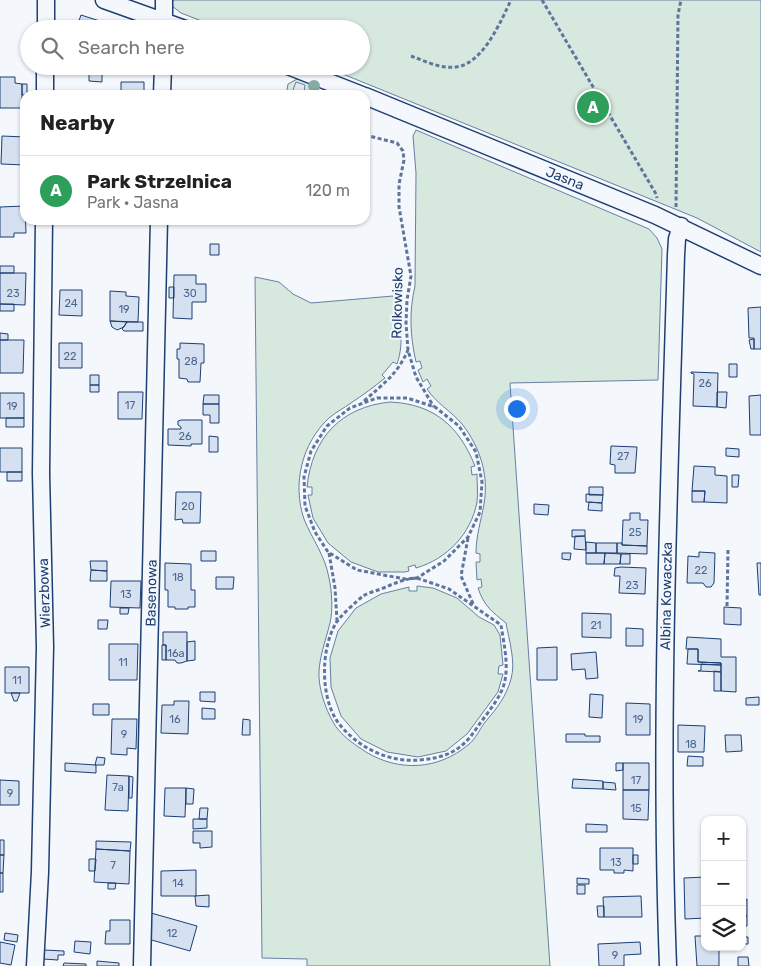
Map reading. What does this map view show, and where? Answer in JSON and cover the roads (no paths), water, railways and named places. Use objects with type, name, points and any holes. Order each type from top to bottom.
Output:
[{"type":"street","points":[[46,0],[46,20]]},
{"type":"street","points":[[104,0],[152,20]]},
{"type":"street","points":[[164,0],[164,20]]},
{"type":"street","points":[[45,75],[45,90]]},
{"type":"street","points":[[162,90],[163,75]]},
{"type":"street","name":"Jasna","points":[[310,75],[348,90]]},
{"type":"street","name":"Jasna","points":[[370,99],[677,224],[761,266]]},
{"type":"street","name":"Albina Kowaczka","points":[[668,966],[664,767],[666,603],[677,224]]},
{"type":"street","name":"Wierzbowa","points":[[35,966],[40,872],[45,638],[41,473],[44,225]]},
{"type":"street","name":"Basenowa","points":[[142,966],[159,225]]},
{"type":"place","name":"Park Strzelnica","points":[[593,107]]}]
